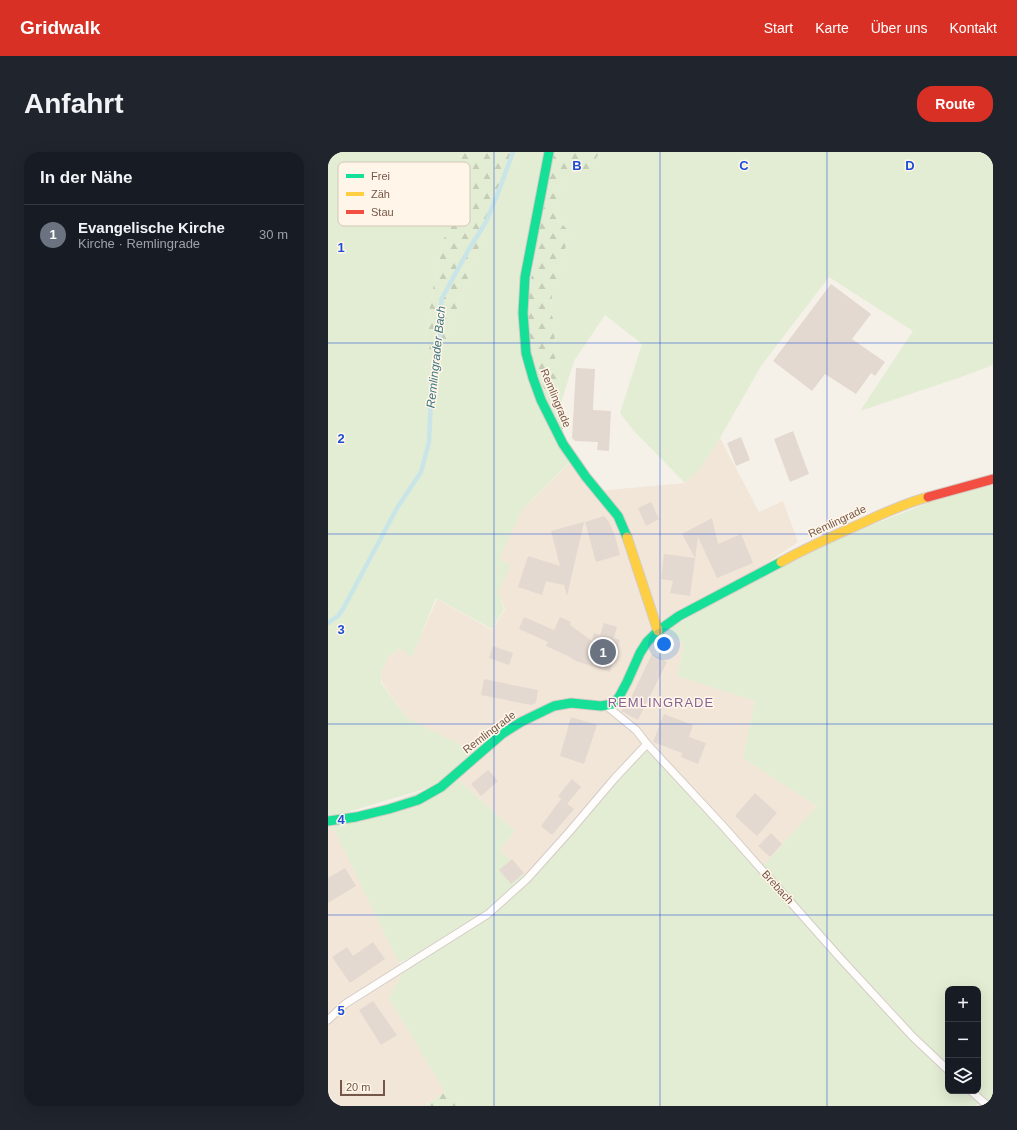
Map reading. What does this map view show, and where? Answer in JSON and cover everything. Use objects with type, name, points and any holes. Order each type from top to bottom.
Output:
[{"type":"street","name":"Remlingrade","points":[[549,152],[525,277],[523,313],[526,353],[533,378],[563,444],[586,477],[618,516],[625,532],[658,631]]},
{"type":"street","name":"Remlingrade","points":[[328,821],[356,817],[418,800],[441,787],[502,734],[521,722],[554,706],[571,703],[601,706],[613,704],[619,697],[640,653],[647,642],[658,631],[679,616],[801,551],[879,515],[917,500],[993,479]]},
{"type":"lane","name":"Brebach","points":[[606,706],[636,730],[913,1037],[945,1067]]},
{"type":"lane","points":[[328,1020],[345,1004],[488,914],[526,879],[570,831],[615,778],[648,744]]},
{"type":"lane","points":[[974,1094],[988,1106]]},
{"type":"shaded area","points":[[720,438],[759,512],[783,501],[798,542],[664,631],[684,644],[677,676],[755,701],[743,758],[817,806],[763,866],[526,878],[500,850],[515,831],[456,778],[478,754],[406,717],[382,683],[381,673],[388,657],[400,648],[412,656],[437,599],[492,630],[505,609],[497,590],[511,565],[499,559],[522,510],[571,462],[597,491],[685,483],[700,469]]},
{"type":"shaded area","points":[[328,825],[332,825],[403,971],[389,998],[445,1092],[425,1106],[340,1106],[331,1097],[328,1091]]},
{"type":"green space","points":[[328,152],[462,152],[457,162],[338,162],[338,226],[446,226],[426,331],[424,368],[441,358],[450,328],[495,202],[518,152],[548,152],[523,278],[571,461],[522,510],[499,559],[511,565],[498,591],[504,609],[492,629],[436,598],[412,657],[400,648],[388,657],[381,673],[381,683],[406,717],[476,753],[438,785],[328,818]]},
{"type":"green space","points":[[462,152],[518,152],[495,202],[450,328],[441,358],[423,368],[426,331],[446,226],[470,226],[470,162],[457,162]]},
{"type":"green space","points":[[549,152],[600,152],[588,171],[569,173],[559,188],[556,217],[569,231],[564,255],[552,295],[551,311],[555,327],[554,353],[559,372],[562,400],[563,444],[524,330]]},
{"type":"green space","points":[[600,152],[993,152],[993,365],[860,411],[913,331],[829,277],[761,366],[720,438],[700,469],[685,483],[634,431],[620,413],[642,344],[605,315],[574,361],[562,400],[559,372],[554,353],[555,327],[551,311],[552,295],[564,255],[569,231],[556,217],[559,188],[569,173],[588,171]]},
{"type":"green space","points":[[993,485],[993,1105],[980,1094],[981,1094],[981,986],[945,986],[945,1065],[914,1033],[891,1006],[843,957],[763,866],[817,806],[743,758],[755,701],[677,676],[684,644],[664,631],[803,553],[937,499]]},
{"type":"green space","points":[[647,744],[945,1067],[945,1094],[974,1094],[982,1101],[976,1106],[466,1106],[445,1092],[389,998],[403,971],[488,914],[527,879]]},
{"type":"green space","points":[[456,778],[515,831],[500,850],[526,878],[487,913],[433,946],[399,963],[332,825]]},
{"type":"green space","points":[[445,1092],[466,1106],[425,1106]]},
{"type":"building","points":[[831,284],[871,314],[852,339],[885,362],[875,376],[871,373],[856,394],[825,374],[812,391],[773,361]]},
{"type":"building","points":[[576,368],[595,369],[593,410],[611,411],[609,451],[597,450],[598,442],[575,441],[572,438]]},
{"type":"building","points":[[793,431],[809,474],[790,482],[774,439]]},
{"type":"building","points":[[741,437],[750,460],[736,466],[727,443]]},
{"type":"building","points":[[651,502],[659,519],[646,526],[638,508]]},
{"type":"building","points":[[604,516],[609,522],[615,536],[620,555],[596,562],[585,522]]},
{"type":"building","points":[[712,518],[718,544],[741,534],[753,563],[717,578],[698,537],[690,596],[670,593],[673,581],[661,579],[664,554],[695,558],[682,534]]},
{"type":"building","points":[[584,522],[567,596],[564,585],[546,581],[542,595],[518,587],[528,556],[560,566],[551,531]]},
{"type":"building","points":[[524,617],[554,630],[560,617],[571,622],[570,625],[592,641],[594,633],[600,635],[604,623],[617,627],[614,638],[620,640],[610,672],[576,661],[546,646],[548,642],[519,629]]},
{"type":"building","points":[[493,646],[513,653],[509,665],[489,658]]},
{"type":"building","points":[[652,654],[667,662],[638,720],[621,711],[629,702]]},
{"type":"building","points":[[484,679],[538,690],[536,703],[531,705],[481,695]]},
{"type":"building","points":[[664,714],[693,725],[689,737],[706,743],[698,764],[681,757],[682,753],[653,742]]},
{"type":"building","points":[[571,717],[597,725],[584,764],[560,756]]},
{"type":"building","points":[[488,770],[498,781],[481,796],[471,784]]},
{"type":"building","points":[[572,779],[581,787],[567,804],[558,796]]},
{"type":"building","points":[[755,793],[777,813],[757,836],[735,816]]},
{"type":"building","points":[[561,799],[574,809],[552,835],[541,826]]},
{"type":"building","points":[[771,833],[782,844],[770,857],[758,846]]},
{"type":"building","points":[[512,859],[524,873],[511,884],[499,870]]},
{"type":"building","points":[[345,868],[356,886],[328,903],[328,878]]},
{"type":"building","points":[[373,942],[385,959],[350,983],[332,957],[347,947],[353,956]]},
{"type":"building","points":[[373,1001],[397,1035],[381,1045],[359,1010]]},
{"type":"waterway","name":"Remlingrader Bach","points":[[328,623],[338,616],[343,609],[397,508],[421,472],[429,442],[432,377],[440,342],[440,312],[442,298],[486,222],[513,152]]},
{"type":"traffic: fast","points":[[549,152],[525,277],[523,313],[526,353],[541,400],[563,444],[586,477],[618,516],[627,537]]},
{"type":"traffic: fast","points":[[328,821],[356,817],[418,800],[441,787],[502,734],[521,722],[554,706],[571,703],[601,706],[613,704],[619,697],[627,682],[640,653],[647,642],[658,631],[679,616],[781,562]]},
{"type":"traffic: slow","points":[[781,562],[879,515],[908,503],[928,497]]},
{"type":"traffic: slow","points":[[627,537],[658,631]]},
{"type":"traffic: jam","points":[[928,497],[993,479]]},
{"type":"place","name":"Evangelische Kirche","points":[[603,652]]},
{"type":"district","name":"REMLINGRADE","points":[[661,702]]}]
